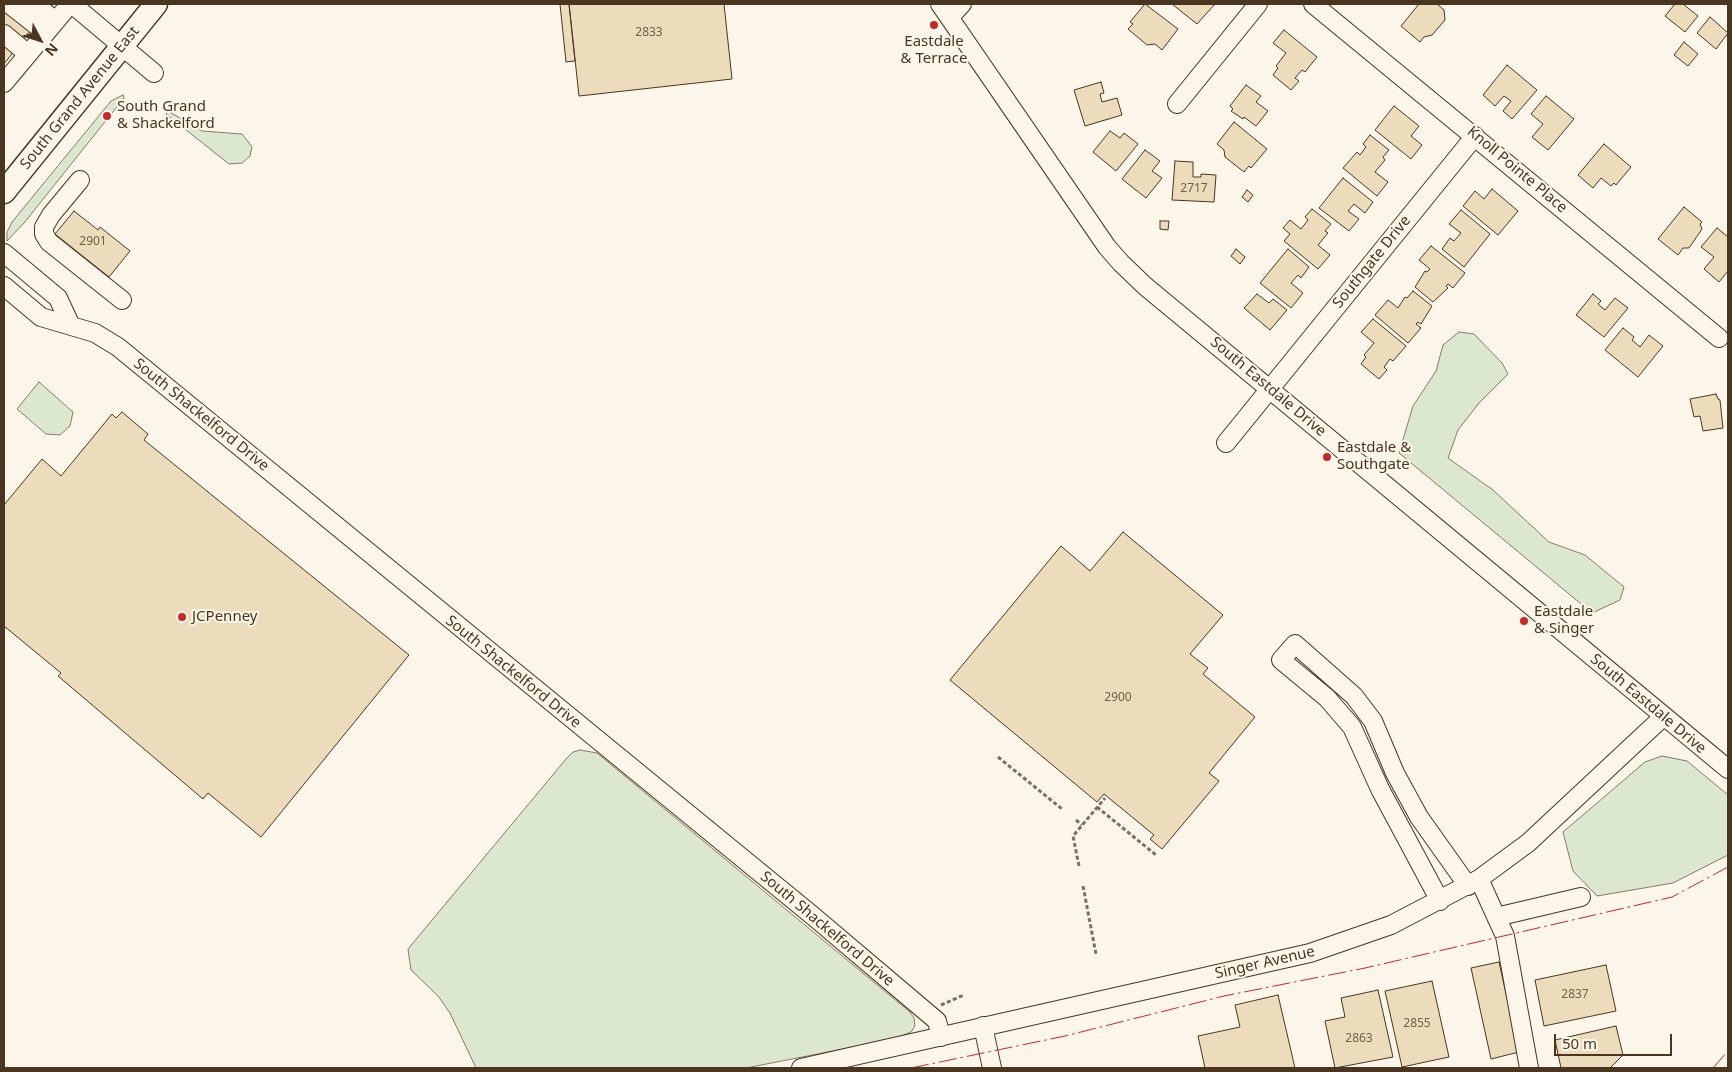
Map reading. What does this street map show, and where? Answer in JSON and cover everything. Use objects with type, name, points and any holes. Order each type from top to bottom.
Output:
[{"type":"main road","name":"South Grand Avenue East","points":[[4,192],[156,4]]},
{"type":"street","points":[[9,4],[51,27]]},
{"type":"street","points":[[34,4],[51,27]]},
{"type":"street","points":[[7,73],[28,54],[71,4],[154,73]]},
{"type":"street","points":[[945,11],[962,4]]},
{"type":"street","points":[[1177,104],[1258,4]]},
{"type":"street","name":"Knoll Pointe Place","points":[[1313,4],[1719,338]]},
{"type":"street","name":"South Eastdale Drive","points":[[945,11],[1106,247],[1145,286],[1728,770]]},
{"type":"street","points":[[4,34],[28,54]]},
{"type":"street","name":"Southgate Drive","points":[[1226,443],[1475,136]]},
{"type":"street","points":[[80,180],[51,215],[44,227],[44,234],[49,242],[122,300]]},
{"type":"street","points":[[4,253],[58,298],[70,324]]},
{"type":"street","name":"South Shackelford Drive","points":[[4,286],[41,317],[70,324],[107,339],[172,390],[821,922],[937,1021],[941,1037]]},
{"type":"street","points":[[1440,901],[1380,789],[1352,727],[1327,698],[1282,660],[1295,644],[1354,696],[1373,720],[1395,773],[1419,816],[1473,882],[1496,917],[1505,936],[1529,1068]]},
{"type":"street","name":"Singer Avenue","points":[[801,1068],[1310,953],[1391,925],[1440,901],[1473,882],[1528,843],[1663,717]]},
{"type":"street","points":[[1496,917],[1581,897]]},
{"type":"street","points":[[983,1026],[992,1068]]},
{"type":"path","points":[[998,757],[1062,809]]},
{"type":"path","points":[[1079,866],[1073,836],[1105,798]]},
{"type":"path","points":[[1097,807],[1156,854]]},
{"type":"path","points":[[1076,820],[1082,825]]},
{"type":"path","points":[[1083,886],[1096,954]]},
{"type":"path","points":[[939,1006],[964,995]]},
{"type":"green space","points":[[123,95],[124,98],[24,223],[7,241],[7,232],[12,222],[111,101]]},
{"type":"green space","points":[[168,111],[202,131],[242,134],[252,147],[250,156],[242,163],[229,164],[166,114]]},
{"type":"green space","points":[[1459,332],[1474,334],[1502,363],[1508,374],[1479,403],[1458,430],[1448,458],[1493,490],[1549,542],[1585,555],[1624,587],[1620,600],[1592,613],[1399,453],[1413,406],[1436,371],[1443,345]]},
{"type":"green space","points":[[39,382],[73,412],[70,426],[60,435],[46,434],[17,409]]},
{"type":"green space","points":[[580,750],[597,753],[910,1012],[914,1018],[915,1026],[911,1032],[894,1039],[746,1068],[476,1068],[450,1013],[438,996],[411,970],[408,949],[566,759],[573,752]]},
{"type":"green space","points":[[1662,756],[1687,761],[1728,795],[1728,855],[1673,883],[1597,896],[1573,871],[1563,832],[1645,762]]},
{"type":"building","points":[[560,4],[569,4],[575,61],[566,62]]},
{"type":"building","points":[[569,4],[724,4],[732,79],[579,96]]},
{"type":"building","points":[[1145,4],[1178,29],[1162,50],[1155,44],[1147,45],[1128,29],[1133,24],[1130,22]]},
{"type":"building","points":[[1172,4],[1215,4],[1197,24]]},
{"type":"building","points":[[1419,4],[1437,4],[1444,10],[1445,20],[1432,35],[1424,37],[1420,42],[1401,26]]},
{"type":"building","points":[[1675,4],[1683,4],[1698,16],[1685,32],[1665,16]]},
{"type":"building","points":[[4,9],[30,31],[4,64]]},
{"type":"building","points":[[1710,17],[1728,33],[1716,49],[1697,33]]},
{"type":"building","points":[[1284,30],[1317,57],[1305,72],[1302,70],[1295,78],[1299,81],[1291,90],[1273,75],[1278,68],[1276,66],[1286,53],[1273,43]]},
{"type":"building","points":[[1684,42],[1698,54],[1688,66],[1674,55]]},
{"type":"building","points":[[1507,65],[1537,90],[1512,119],[1503,111],[1511,101],[1504,96],[1495,106],[1483,95]]},
{"type":"building","points":[[1101,82],[1104,93],[1100,94],[1102,102],[1117,98],[1122,115],[1085,126],[1074,90]]},
{"type":"building","points":[[1246,85],[1261,96],[1256,102],[1268,111],[1256,126],[1244,117],[1243,119],[1231,111],[1233,109],[1230,106]]},
{"type":"building","points":[[1546,96],[1574,119],[1548,150],[1532,137],[1543,124],[1531,114]]},
{"type":"building","points":[[1394,106],[1419,126],[1411,136],[1422,145],[1411,159],[1375,130]]},
{"type":"building","points":[[1234,122],[1267,149],[1251,168],[1249,166],[1244,172],[1225,157],[1224,150],[1217,144]]},
{"type":"building","points":[[1110,131],[1120,138],[1124,133],[1138,144],[1116,171],[1093,152]]},
{"type":"building","points":[[1370,135],[1389,150],[1383,157],[1385,160],[1375,172],[1388,182],[1377,196],[1343,168],[1357,152],[1360,155],[1366,147],[1363,144]]},
{"type":"building","points":[[1604,144],[1631,167],[1616,185],[1614,183],[1611,186],[1601,178],[1593,188],[1578,175]]},
{"type":"building","points":[[1145,150],[1160,161],[1152,171],[1162,178],[1146,198],[1122,179]]},
{"type":"building","points":[[1175,161],[1193,162],[1193,177],[1201,177],[1201,174],[1216,175],[1214,202],[1172,200]]},
{"type":"building","points":[[1343,178],[1373,202],[1365,213],[1354,204],[1348,211],[1359,219],[1349,231],[1319,208]]},
{"type":"building","points":[[1492,189],[1518,211],[1498,235],[1463,206],[1475,191],[1484,199]]},
{"type":"building","points":[[1247,190],[1253,195],[1248,202],[1242,197]]},
{"type":"building","points":[[1684,207],[1702,222],[1700,224],[1702,229],[1689,248],[1683,248],[1678,255],[1658,239]]},
{"type":"building","points":[[1312,209],[1331,224],[1325,231],[1328,233],[1318,245],[1330,255],[1318,269],[1284,241],[1290,234],[1283,228],[1290,220],[1301,229],[1308,220],[1305,217]]},
{"type":"building","points":[[1461,210],[1490,234],[1464,267],[1442,249],[1450,238],[1454,241],[1461,233],[1449,224]]},
{"type":"building","points":[[74,211],[98,230],[100,227],[130,251],[109,277],[55,234]]},
{"type":"building","points":[[1160,221],[1169,221],[1168,230],[1160,229]]},
{"type":"building","points":[[1717,228],[1728,237],[1728,271],[1719,282],[1704,269],[1714,257],[1701,247]]},
{"type":"building","points":[[1431,246],[1465,273],[1453,288],[1448,284],[1446,286],[1448,288],[1433,302],[1415,287],[1425,271],[1427,272],[1430,269],[1419,260]]},
{"type":"building","points":[[1236,249],[1245,257],[1240,264],[1231,256]]},
{"type":"building","points":[[1288,249],[1309,267],[1301,278],[1298,275],[1291,283],[1303,293],[1291,308],[1260,283]]},
{"type":"building","points":[[1413,291],[1432,306],[1421,324],[1418,322],[1416,324],[1421,328],[1408,343],[1375,315],[1388,300],[1398,308],[1405,297],[1407,298]]},
{"type":"building","points":[[1257,294],[1269,303],[1273,299],[1287,310],[1270,330],[1244,308]]},
{"type":"building","points":[[1593,294],[1601,301],[1598,304],[1605,310],[1615,298],[1628,308],[1604,337],[1576,315]]},
{"type":"building","points":[[1373,319],[1406,346],[1393,361],[1390,359],[1384,367],[1387,370],[1379,379],[1361,364],[1366,357],[1364,355],[1374,343],[1361,332]]},
{"type":"building","points":[[1623,328],[1634,337],[1632,340],[1640,347],[1649,335],[1663,346],[1638,377],[1605,350]]},
{"type":"building","points":[[1716,394],[1720,400],[1723,428],[1703,431],[1700,416],[1694,417],[1690,399]]},
{"type":"building","points":[[122,412],[148,434],[144,440],[409,655],[261,837],[208,793],[203,799],[58,676],[61,673],[4,626],[4,505],[42,459],[61,476],[112,414],[116,418]]},
{"type":"building","points":[[1123,532],[1223,615],[1190,654],[1208,668],[1203,674],[1255,717],[1209,773],[1219,781],[1162,849],[1150,839],[1154,835],[1104,794],[1097,802],[950,680],[1061,546],[1090,571]]},
{"type":"building","points":[[1499,962],[1519,1052],[1491,1059],[1471,968]]},
{"type":"building","points":[[1606,965],[1616,1011],[1544,1026],[1535,980]]},
{"type":"building","points":[[1432,981],[1449,1057],[1402,1067],[1385,991]]},
{"type":"building","points":[[1378,990],[1393,1057],[1335,1068],[1325,1021],[1345,1017],[1341,998]]},
{"type":"building","points":[[1278,995],[1295,1068],[1205,1068],[1198,1036],[1240,1027],[1235,1005]]},
{"type":"building","points":[[1616,1026],[1623,1055],[1610,1068],[1561,1068],[1555,1040]]},
{"type":"power","points":[[911,1068],[1065,1036],[1224,996],[1365,968],[1672,897],[1728,867]]},
{"type":"power","points":[[1713,1068],[1728,1051]]},
{"type":"place","name":"Eastdale & Terrace","points":[[934,25]]},
{"type":"place","name":"South Grand & Shackelford","points":[[107,116]]},
{"type":"place","name":"Eastdale & Southgate","points":[[1327,457]]},
{"type":"place","name":"JCPenney","points":[[182,617]]},
{"type":"place","name":"Eastdale & Singer","points":[[1524,621]]}]
